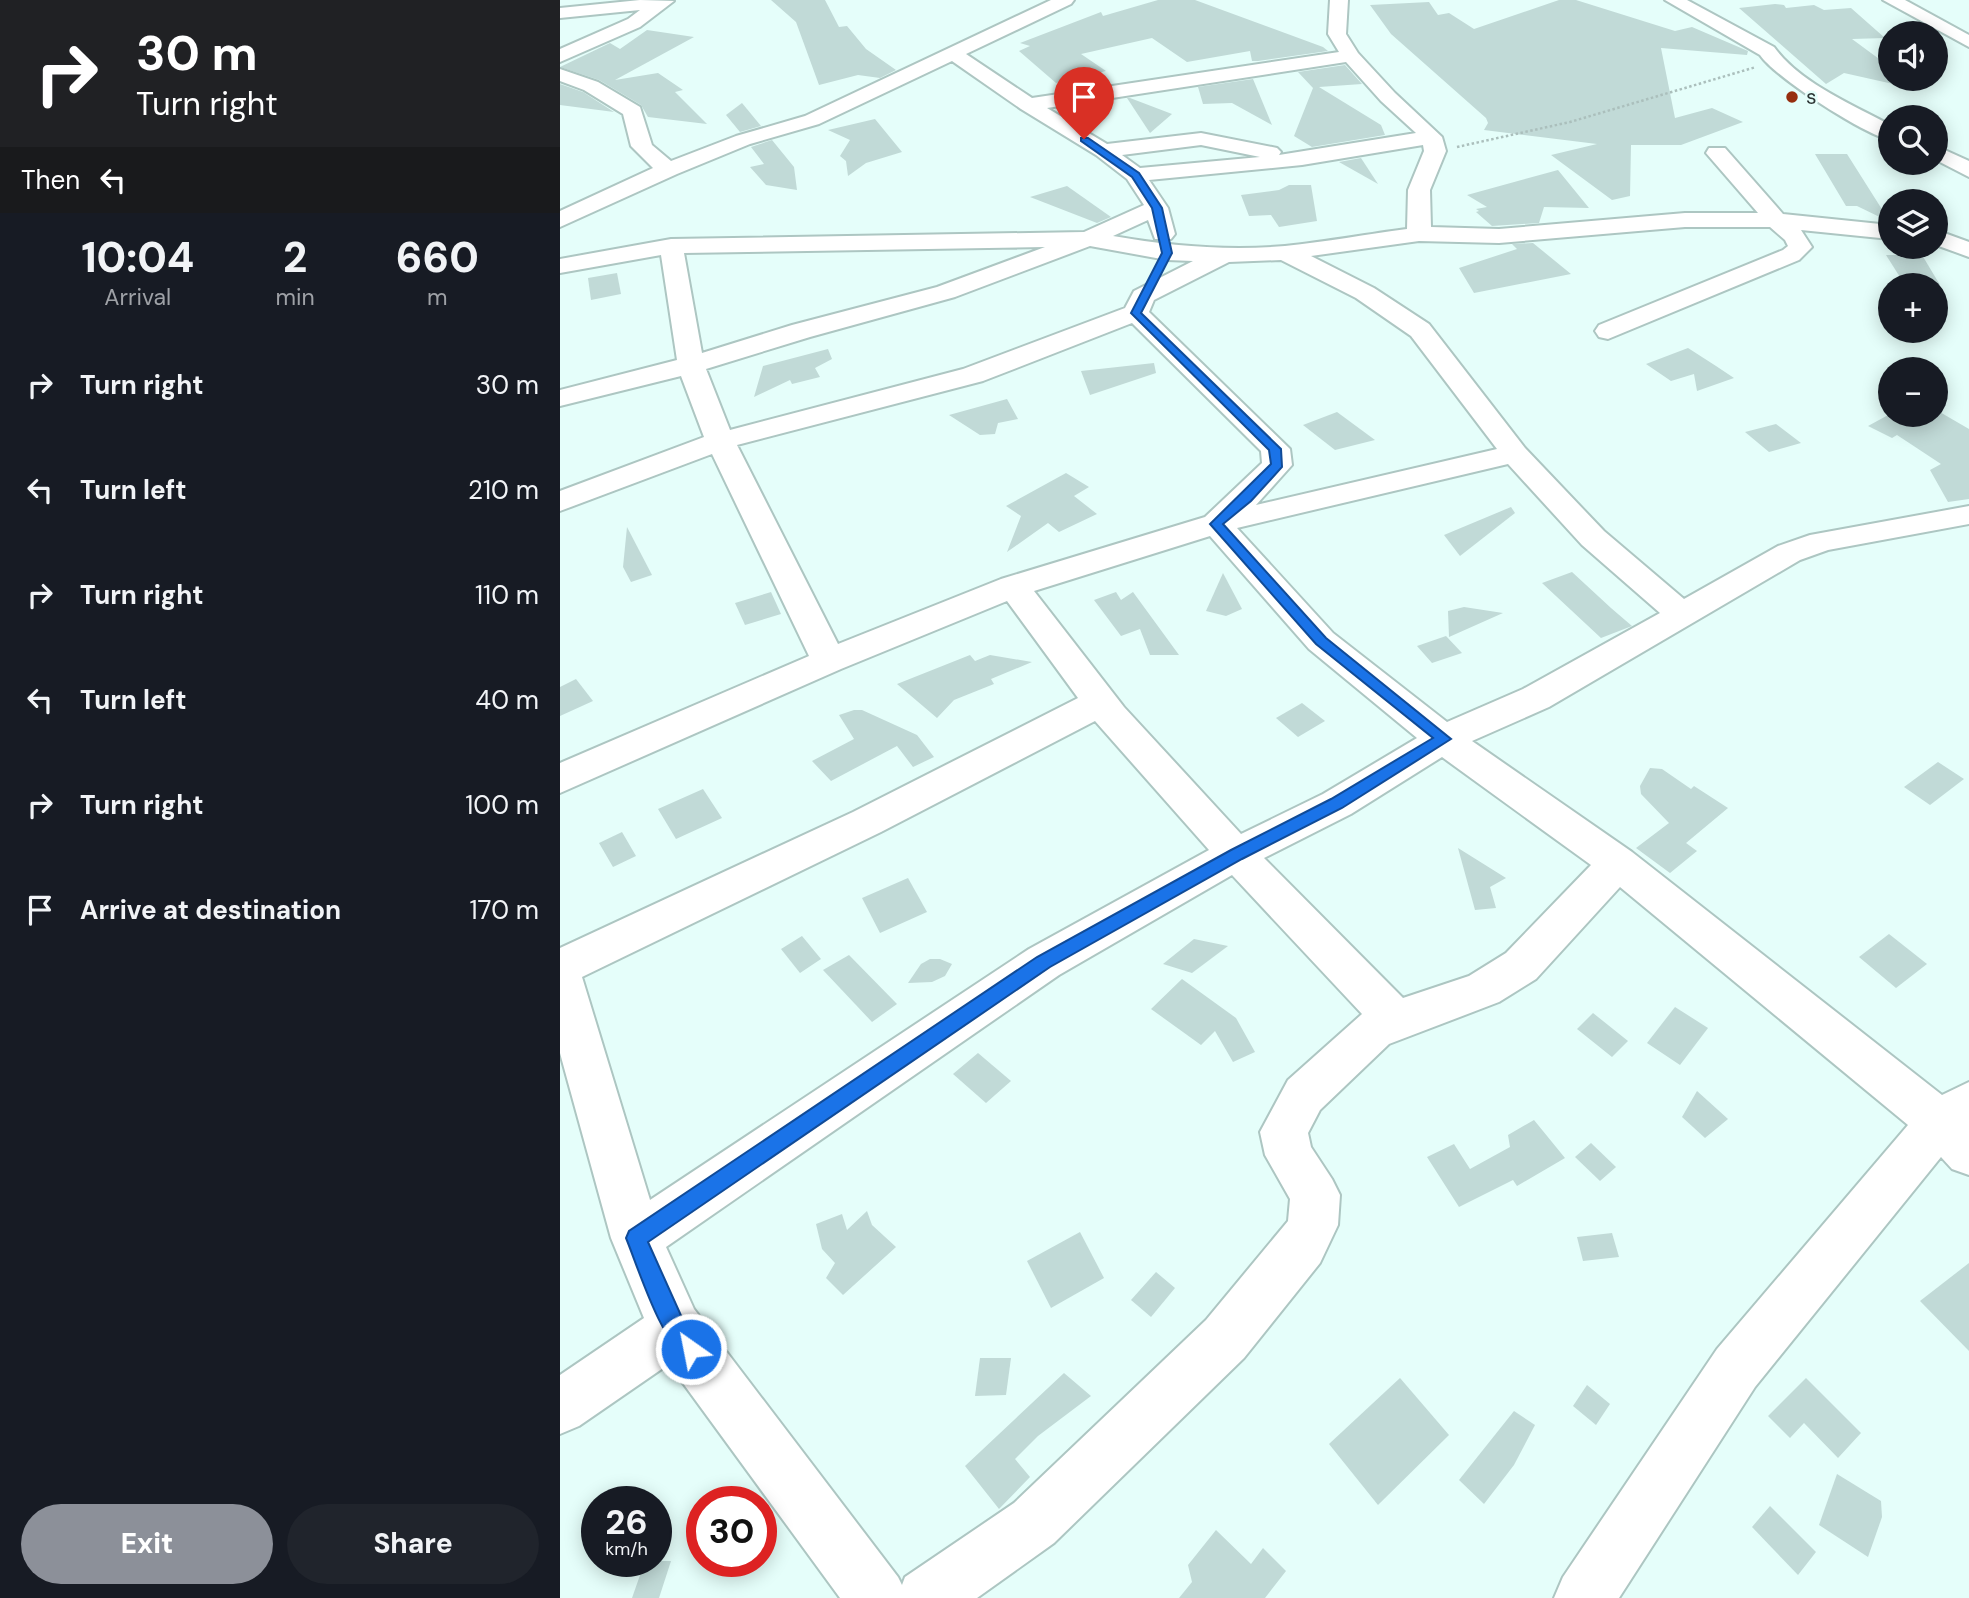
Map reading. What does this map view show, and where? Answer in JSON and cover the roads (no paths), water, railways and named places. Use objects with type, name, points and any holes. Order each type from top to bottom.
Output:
[{"type":"street","points":[[560,220],[669,169],[743,140],[812,120],[1065,0]]},
{"type":"street","points":[[1339,0],[1337,34],[1351,57],[1433,144]]},
{"type":"street","points":[[1674,0],[1767,51],[1774,61],[1817,93],[1878,127]]},
{"type":"street","points":[[1892,0],[1969,42]]},
{"type":"street","points":[[560,13],[669,1]]},
{"type":"street","points":[[560,56],[634,23],[669,1]]},
{"type":"street","points":[[953,53],[1028,105],[1103,151],[1135,175],[1157,208],[1167,253],[1140,304]]},
{"type":"street","points":[[1028,105],[1351,57]]},
{"type":"street","points":[[560,75],[591,86],[633,111],[637,135],[645,153],[669,169]]},
{"type":"street","points":[[1103,151],[1212,139],[1302,159]]},
{"type":"street","points":[[1135,175],[1433,144]]},
{"type":"street","points":[[1419,234],[1419,190],[1433,144]]},
{"type":"street","points":[[1608,331],[1791,255],[1800,247],[1796,237],[1776,220],[1717,153]]},
{"type":"street","points":[[1948,159],[1969,170]]},
{"type":"street","points":[[560,398],[691,365],[801,331],[946,292],[1088,239],[1157,208]]},
{"type":"street","points":[[560,266],[671,246],[1088,239],[1167,253],[1223,255],[1284,253],[1419,234],[1499,236],[1685,220],[1776,220],[1878,231]]},
{"type":"street","points":[[1948,242],[1969,250]]},
{"type":"street","points":[[671,246],[691,365],[720,441],[829,661]]},
{"type":"street","points":[[1284,253],[1365,293],[1420,330],[1514,454],[1593,538],[1683,615]]},
{"type":"street","points":[[560,502],[720,441],[973,374],[1140,304],[1223,255]]},
{"type":"street","points":[[1140,304],[1275,449],[1277,465],[1246,498],[1216,524]]},
{"type":"street","points":[[560,779],[829,661],[1013,586],[1216,524],[1514,454]]},
{"type":"street","points":[[636,1238],[1044,962],[1236,854],[1337,804],[1443,739],[1536,698],[1789,554],[1821,542],[1969,516]]},
{"type":"street","points":[[1216,524],[1321,641],[1443,739],[1618,863],[1959,1126],[1736,1368],[1584,1598]]},
{"type":"street","points":[[1013,586],[1101,702],[1236,854],[1395,1020]]},
{"type":"street","points":[[560,968],[867,822],[1101,702]]},
{"type":"street","points":[[926,1598],[1034,1522],[1225,1339],[1302,1246],[1313,1224],[1315,1195],[1289,1155],[1284,1132],[1304,1095],[1373,1030],[1484,989],[1521,966],[1618,863]]},
{"type":"street","points":[[560,975],[636,1238],[675,1328],[877,1598]]},
{"type":"street","points":[[560,1407],[675,1328]]},
{"type":"place","name":"s","points":[[1792,97]]}]
